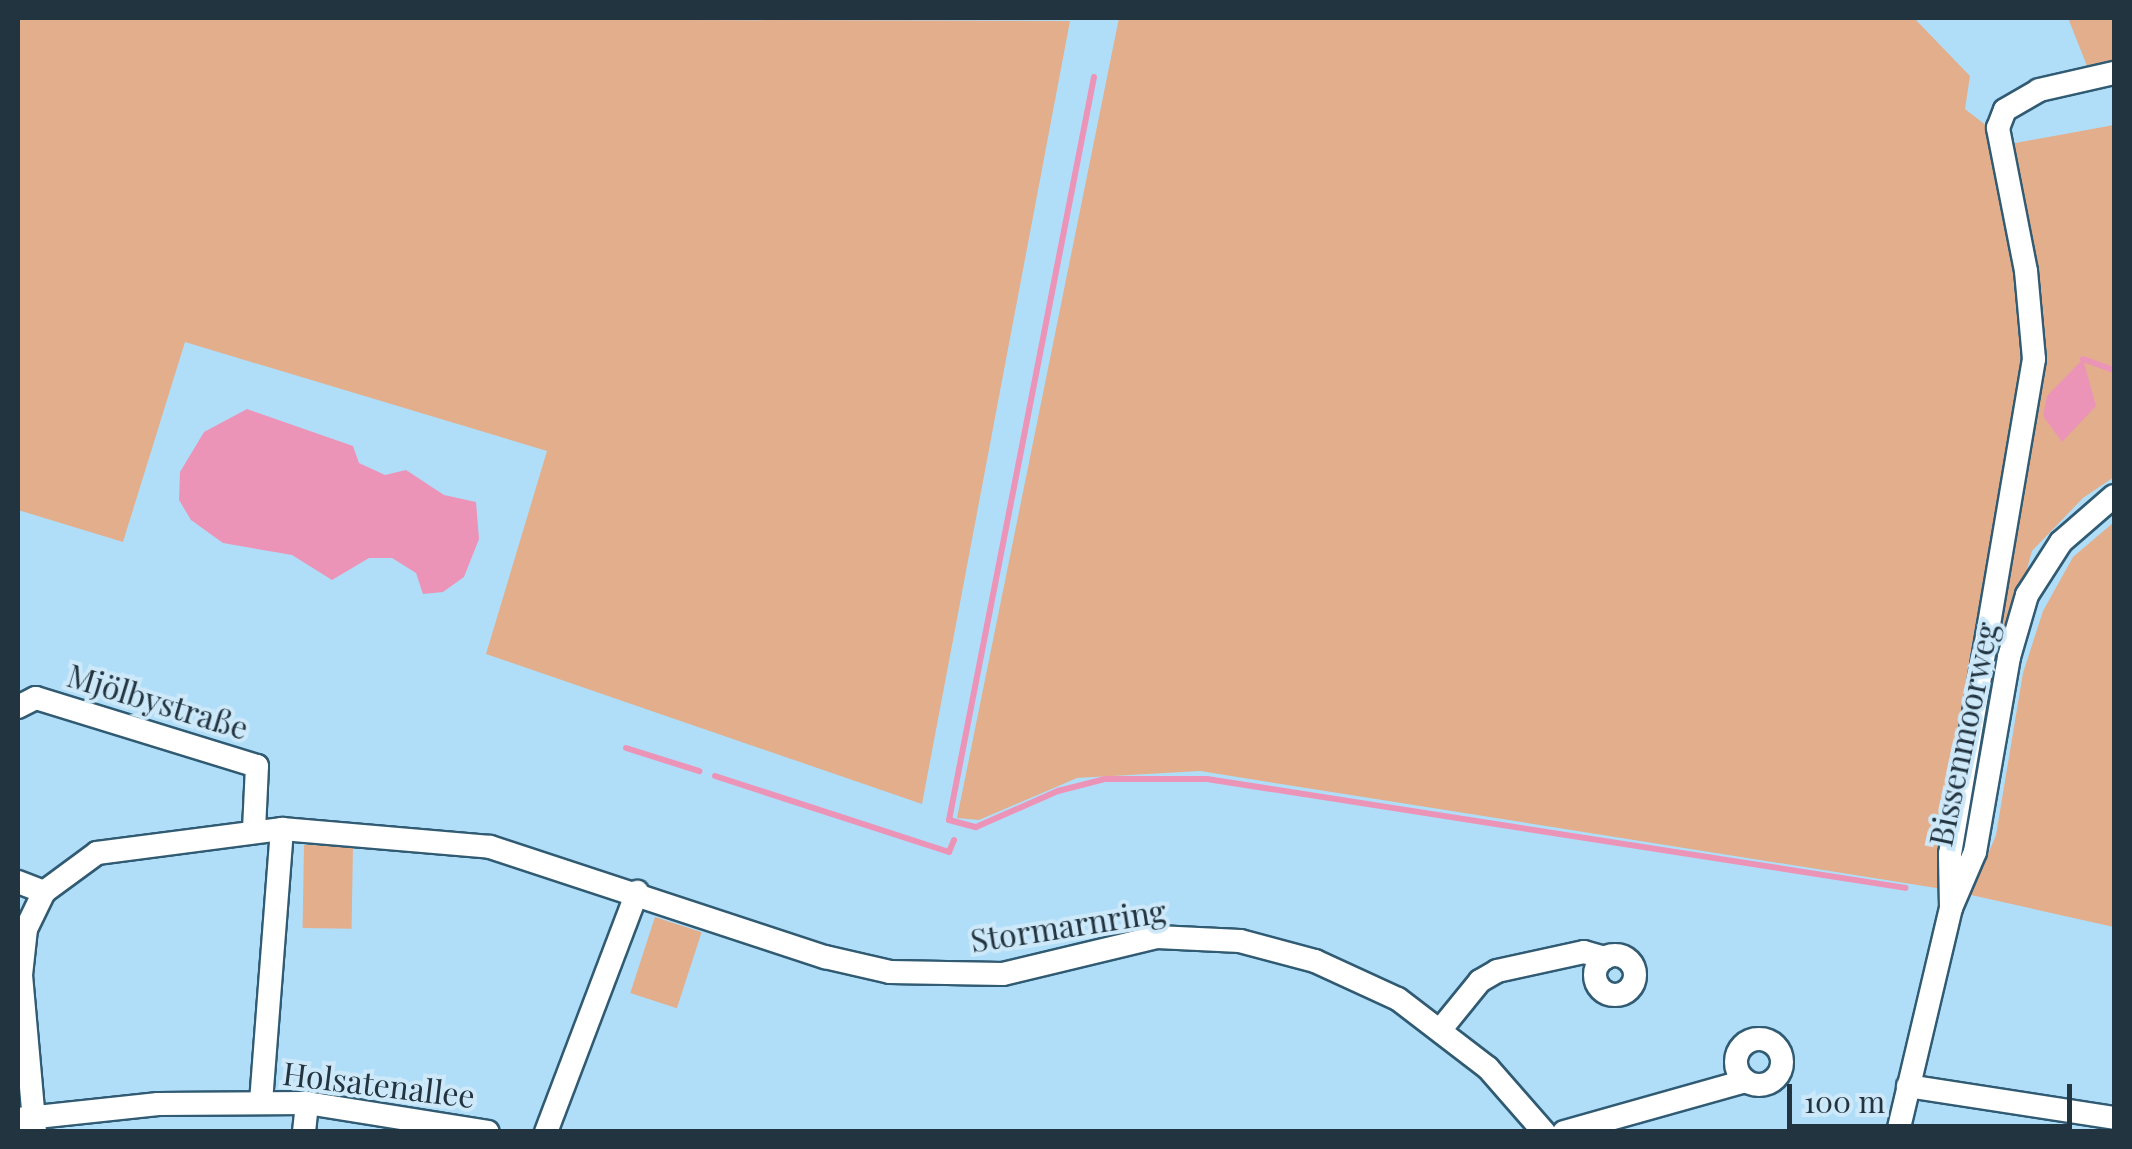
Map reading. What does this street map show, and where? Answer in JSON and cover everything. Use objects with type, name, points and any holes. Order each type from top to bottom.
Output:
[{"type":"street","points":[[1951,908],[1950,854],[2034,359],[2026,271],[1998,128],[2004,110],[2039,90],[2114,73]]},
{"type":"street","name":"Bissenmoorweg","points":[[1898,1132],[1951,908],[1975,852],[2027,596],[2061,542],[2114,496]]},
{"type":"street","name":"Mjölbystraße","points":[[24,699],[257,766],[254,830]]},
{"type":"street","name":"Stormarnring","points":[[44,892],[96,854],[282,829],[490,847],[638,892],[825,957],[942,976],[1003,974],[1158,936],[1240,940],[1315,962],[1398,1000],[1442,1029],[1488,1068],[1544,1132]]},
{"type":"street","name":"Holsatenallee","points":[[261,1102],[282,829]]},
{"type":"street","points":[[18,882],[44,892],[26,929],[22,976],[29,1123]]},
{"type":"street","points":[[546,1132],[638,892]]},
{"type":"street","points":[[1442,1029],[1480,980],[1497,971],[1584,952],[1605,958]]},
{"type":"street","points":[[1564,1132],[1745,1081]]},
{"type":"street","points":[[1908,1086],[2114,1118]]},
{"type":"street","name":"Holsatenallee","points":[[29,1123],[158,1104],[261,1102],[307,1103],[488,1132]]},
{"type":"street","points":[[304,1132],[307,1103]]},
{"type":"shaded area","points":[[18,18],[1070,21],[922,804],[486,654],[547,451],[185,342],[123,542],[18,510]]},
{"type":"shaded area","points":[[1119,18],[1914,18],[1970,76],[1965,109],[2010,144],[2114,125],[2114,477],[2083,498],[2032,551],[1993,691],[1973,845],[1955,891],[1200,771],[1077,778],[979,820],[957,818]]},
{"type":"shaded area","points":[[2068,18],[2114,18],[2114,80],[2089,71]]},
{"type":"shaded area","points":[[2083,359],[2096,406],[2062,442],[2043,416],[2047,396]]},
{"type":"shaded area","points":[[247,409],[353,446],[359,463],[385,475],[406,470],[444,495],[476,502],[479,539],[464,577],[443,592],[423,594],[416,573],[392,558],[369,558],[332,580],[292,555],[223,543],[191,520],[179,500],[180,472],[204,432]]},
{"type":"shaded area","points":[[2114,522],[2114,927],[1971,895],[1996,835],[2023,673],[2043,611],[2073,557]]},
{"type":"shaded area","points":[[304,845],[353,846],[352,929],[303,928]]},
{"type":"shaded area","points":[[655,917],[702,932],[677,1008],[630,993]]},
{"type":"waterway","points":[[1094,77],[949,820],[976,827],[1058,791],[1105,779],[1207,779],[1906,888]]},
{"type":"waterway","points":[[2083,359],[2114,370]]},
{"type":"waterway","points":[[626,748],[699,771]]},
{"type":"waterway","points":[[715,776],[949,852],[954,840]]}]
